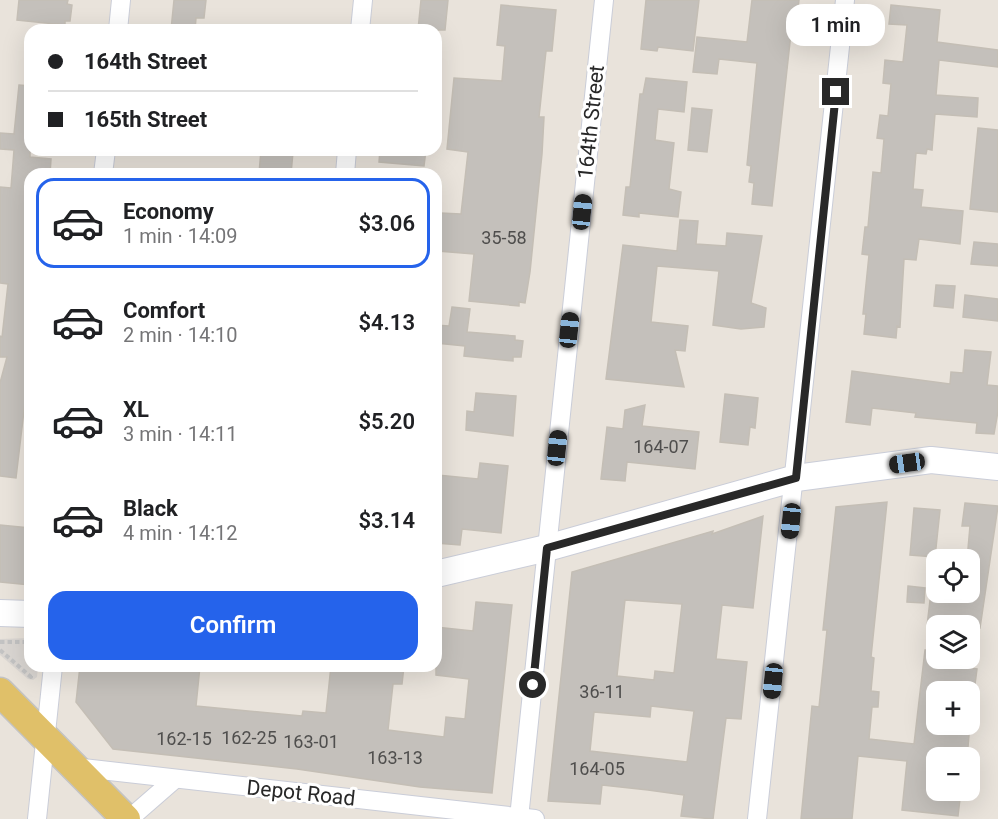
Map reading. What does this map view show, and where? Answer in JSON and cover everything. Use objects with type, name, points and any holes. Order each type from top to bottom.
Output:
[{"type":"main road","points":[[0,692],[127,819]]},
{"type":"street","points":[[119,24],[121,0]]},
{"type":"street","points":[[361,24],[363,0]]},
{"type":"street","name":"164th Street","points":[[527,818],[547,548],[604,0]]},
{"type":"street","points":[[757,819],[796,478],[845,0]]},
{"type":"street","points":[[442,573],[547,548],[796,478],[931,460],[998,467]]},
{"type":"street","points":[[0,613],[24,614]]},
{"type":"street","points":[[37,819],[52,672]]},
{"type":"street","name":"Depot Road","points":[[74,767],[527,818]]},
{"type":"street","points":[[127,819],[175,779]]},
{"type":"path","points":[[0,642],[24,642]]},
{"type":"path","points":[[0,650],[24,671]]},
{"type":"shaded area","points":[[24,638],[24,672],[37,672],[37,677],[33,680],[28,679],[0,655],[0,639]]},
{"type":"building","points":[[19,0],[68,0],[67,4],[72,5],[70,21],[65,21],[65,24],[17,20]]},
{"type":"building","points":[[174,0],[206,0],[204,18],[196,18],[196,24],[172,24]]},
{"type":"building","points":[[421,0],[448,0],[445,30],[442,30],[442,24],[419,24]]},
{"type":"building","points":[[646,0],[699,0],[693,51],[658,47],[657,51],[641,49]]},
{"type":"building","points":[[752,0],[799,0],[796,25],[792,24],[772,206],[752,204],[754,183],[749,182],[751,166],[747,165],[757,63],[719,59],[717,74],[693,72],[697,37],[747,42]]},
{"type":"building","points":[[501,5],[556,10],[552,51],[546,51],[539,117],[544,117],[542,154],[530,272],[525,303],[519,302],[519,306],[469,301],[474,254],[442,251],[442,213],[461,214],[468,152],[447,149],[454,78],[502,81],[505,46],[497,45]]},
{"type":"building","points":[[891,5],[940,10],[937,42],[998,50],[998,67],[939,60],[936,95],[978,98],[977,117],[935,114],[932,150],[927,149],[926,154],[916,153],[913,189],[923,190],[921,207],[963,211],[960,244],[919,239],[916,260],[904,259],[900,327],[897,326],[896,338],[864,334],[866,314],[863,314],[869,255],[862,254],[865,227],[868,227],[873,172],[881,173],[884,139],[877,138],[880,115],[888,116],[891,84],[883,83],[885,60],[903,62],[907,25],[889,24]]},
{"type":"building","points":[[646,78],[687,82],[684,112],[658,109],[655,140],[674,143],[669,189],[681,192],[678,217],[639,213],[639,217],[623,215],[626,187],[630,187],[640,94],[643,94]]},
{"type":"building","points":[[19,85],[24,85],[24,156],[51,159],[50,168],[24,168],[24,411],[16,478],[0,476],[0,383],[7,357],[0,357],[0,336],[2,337],[8,284],[0,283],[0,187],[11,188],[14,150],[0,149],[0,133],[14,134]]},
{"type":"building","points":[[692,108],[712,110],[707,152],[688,150]]},
{"type":"building","points":[[978,128],[998,130],[998,212],[970,209]]},
{"type":"building","points":[[260,156],[293,156],[292,168],[260,168]]},
{"type":"building","points":[[380,156],[425,156],[424,166],[379,162]]},
{"type":"building","points":[[680,220],[698,221],[696,244],[726,246],[727,233],[762,236],[751,303],[766,308],[764,327],[741,329],[713,325],[719,271],[657,266],[651,322],[688,326],[685,351],[675,350],[684,387],[606,379],[623,245],[677,251]]},
{"type":"building","points":[[974,242],[998,244],[998,266],[971,264]]},
{"type":"building","points":[[936,285],[955,286],[953,308],[934,306]]},
{"type":"building","points":[[965,295],[998,299],[998,321],[963,317]]},
{"type":"building","points":[[452,307],[470,309],[467,332],[515,336],[515,340],[523,341],[521,357],[513,357],[513,361],[464,356],[465,346],[442,344],[442,325],[449,326]]},
{"type":"building","points":[[965,350],[991,352],[987,385],[998,386],[998,411],[994,434],[976,433],[977,423],[915,417],[916,413],[872,408],[870,425],[846,422],[852,371],[950,384],[951,372],[963,373]]},
{"type":"building","points":[[476,393],[516,396],[513,436],[466,430],[467,411],[474,412]]},
{"type":"building","points":[[725,394],[758,398],[755,428],[750,427],[748,445],[720,442]]},
{"type":"building","points":[[645,405],[642,426],[699,432],[695,469],[627,462],[625,481],[601,479],[607,427],[623,429],[625,410]]},
{"type":"building","points":[[480,463],[508,466],[501,533],[462,529],[460,545],[442,544],[442,475],[478,479]]},
{"type":"building","points":[[887,502],[871,657],[874,658],[871,691],[879,692],[878,707],[872,707],[869,739],[914,744],[925,650],[926,669],[977,669],[975,681],[926,681],[926,735],[969,735],[968,747],[926,747],[926,801],[960,801],[958,816],[902,810],[907,761],[858,756],[852,819],[801,819],[812,706],[819,707],[827,630],[823,630],[836,507]]},
{"type":"building","points":[[965,503],[998,506],[980,628],[980,615],[928,615],[930,603],[980,603],[980,549],[968,549],[970,526],[962,526]]},
{"type":"building","points":[[914,508],[940,510],[936,549],[926,549],[926,556],[910,555]]},
{"type":"building","points":[[763,516],[753,608],[722,605],[716,659],[747,662],[741,719],[726,718],[713,819],[681,816],[684,795],[648,790],[602,785],[600,804],[548,801],[572,572],[713,531],[712,534]],"holes":[[[625,600],[682,604],[674,673],[655,671],[654,680],[617,676]],[[651,706],[694,711],[687,762],[590,751],[594,712],[650,717]]]},
{"type":"building","points":[[0,525],[24,527],[24,584],[0,582]]},
{"type":"building","points":[[908,586],[925,588],[924,603],[907,602]]},
{"type":"building","points":[[476,602],[512,605],[492,793],[420,787],[297,769],[113,749],[76,702],[79,672],[199,672],[196,706],[302,716],[303,711],[326,713],[330,672],[403,672],[402,684],[393,684],[388,730],[444,737],[446,717],[465,719],[469,679],[436,675],[436,672],[442,672],[442,628],[473,631]]},
{"type":"route","points":[[533,685],[547,548],[796,478],[836,92]]}]
